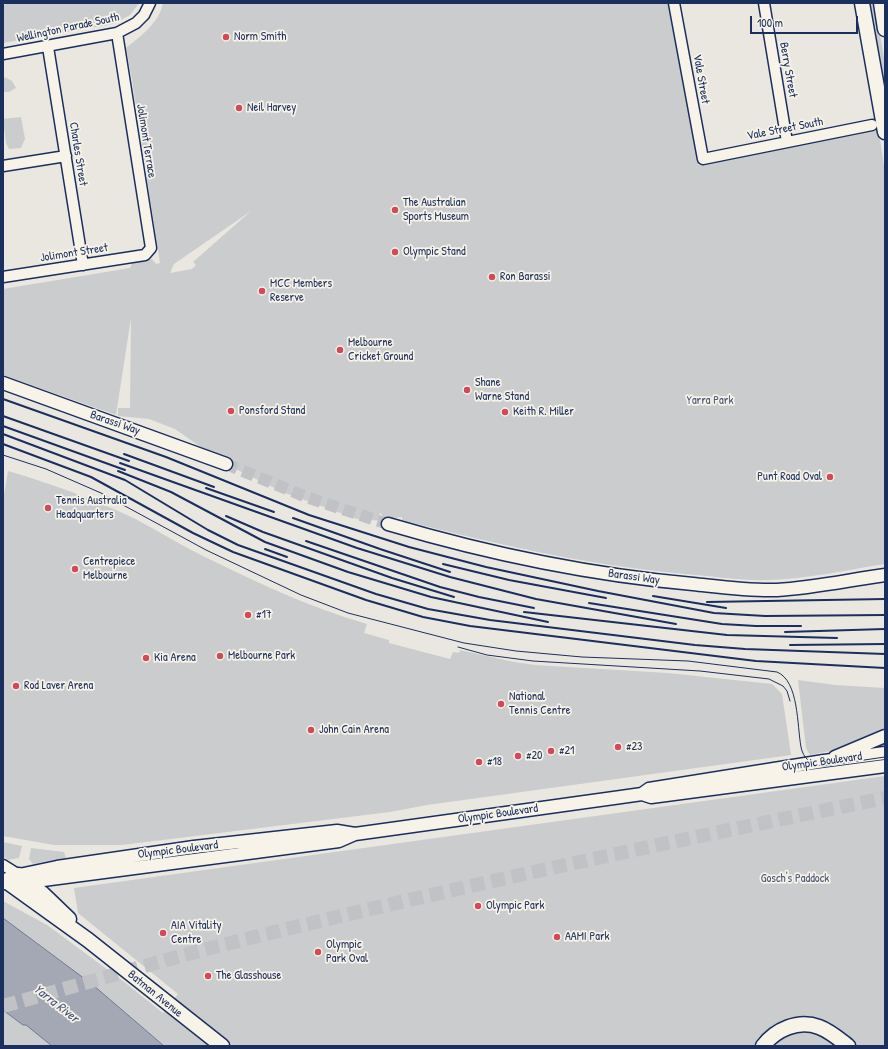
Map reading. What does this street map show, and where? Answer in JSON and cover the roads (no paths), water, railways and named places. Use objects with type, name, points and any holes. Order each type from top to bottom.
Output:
[{"type":"highway","points":[[862,3],[885,132]]},
{"type":"highway","points":[[882,4],[885,29]]},
{"type":"highway","name":"Batman Avenue","points":[[10,881],[88,940],[222,1046]]},
{"type":"highway","points":[[763,1046],[775,1034],[792,1026],[813,1025],[826,1030],[848,1046]]},
{"type":"main road","name":"Barassi Way","points":[[3,383],[226,464]]},
{"type":"main road","name":"Barassi Way","points":[[388,524],[470,548],[614,575],[661,582],[740,589],[776,590],[885,575]]},
{"type":"main road","points":[[824,761],[885,736]]},
{"type":"main road","points":[[864,744],[858,758],[860,765],[866,769]]},
{"type":"main road","points":[[818,775],[885,747]]},
{"type":"main road","name":"Olympic Boulevard","points":[[10,881],[88,875],[208,858],[242,849],[337,832],[355,834],[642,794],[649,789],[824,761],[885,754]]},
{"type":"main road","name":"Olympic Boulevard","points":[[642,794],[651,798],[885,766]]},
{"type":"main road","points":[[208,846],[210,852],[208,858]]},
{"type":"main road","name":"Olympic Boulevard","points":[[10,881],[35,871],[80,863],[208,846],[242,849]]},
{"type":"main road","points":[[80,863],[82,869],[88,875]]},
{"type":"street","name":"Wellington Parade South","points":[[3,54],[117,34],[136,23],[144,15],[150,3]]},
{"type":"street","name":"Vale Street","points":[[674,3],[703,159]]},
{"type":"street","name":"Berry Street","points":[[764,3],[787,142]]},
{"type":"street","name":"Jolimont Terrace","points":[[117,34],[150,248],[149,252]]},
{"type":"street","name":"Charles Street","points":[[48,47],[83,265]]},
{"type":"street","name":"Vale Street South","points":[[703,159],[872,125]]},
{"type":"street","points":[[3,166],[66,156]]},
{"type":"street","name":"Jolimont Street","points":[[3,277],[145,255],[149,252]]},
{"type":"street","name":"Batman Avenue","points":[[3,865],[10,881]]},
{"type":"water","name":"Yarra River","points":[[3,918],[93,985],[164,1046],[52,1046],[26,1025],[23,1025],[3,1010]]},
{"type":"tunnel","points":[[226,464],[309,498],[388,524]]},
{"type":"tunnel","points":[[3,1006],[222,945],[387,905],[719,832],[885,798]]},
{"type":"tram line","points":[[3,455],[46,469],[101,493],[206,550],[301,595],[348,613],[464,643],[516,651],[582,657],[688,661],[777,672],[784,677],[793,694],[796,705],[801,747],[808,760],[823,766],[885,757]]},
{"type":"tram line","points":[[458,647],[487,655],[533,661],[700,671],[769,679],[783,686],[787,691],[790,701]]},
{"type":"railway","points":[[3,399],[166,457],[309,515],[409,547],[486,567],[598,591],[714,613],[765,616],[885,615]]},
{"type":"railway","points":[[3,416],[129,461]]},
{"type":"railway","points":[[3,426],[125,470]]},
{"type":"railway","points":[[3,434],[125,480],[208,530],[238,545],[376,594],[428,609],[490,620],[695,645],[745,649],[885,654]]},
{"type":"railway","points":[[3,444],[91,477],[193,533],[233,552],[366,600],[423,617],[470,626],[756,661],[885,668]]},
{"type":"railway","points":[[124,454],[214,487]]},
{"type":"railway","points":[[120,463],[357,548],[450,577],[536,599],[676,624]]},
{"type":"railway","points":[[118,471],[171,492],[265,542],[348,572],[431,597],[548,622]]},
{"type":"railway","points":[[206,488],[274,512]]},
{"type":"railway","points":[[226,516],[263,532],[392,578],[454,597]]},
{"type":"railway","points":[[293,518],[450,572]]},
{"type":"railway","points":[[306,541],[440,587],[479,597],[534,608]]},
{"type":"railway","points":[[265,549],[287,557]]},
{"type":"railway","points":[[443,564],[509,580],[606,598]]},
{"type":"railway","points":[[653,596],[726,608]]},
{"type":"railway","points":[[707,602],[885,599]]},
{"type":"railway","points":[[589,603],[722,624],[801,626]]},
{"type":"railway","points":[[524,612],[727,635],[837,638]]},
{"type":"railway","points":[[785,632],[885,629]]},
{"type":"railway","points":[[790,645],[885,644]]},
{"type":"place","name":"Norm Smith","points":[[226,37]]},
{"type":"place","name":"Neil Harvey","points":[[239,108]]},
{"type":"place","name":"The Australian Sports Museum","points":[[395,210]]},
{"type":"place","name":"Olympic Stand","points":[[395,252]]},
{"type":"place","name":"Ron Barassi","points":[[492,277]]},
{"type":"place","name":"MCC Members Reserve","points":[[262,291]]},
{"type":"place","name":"Melbourne Cricket Ground","points":[[340,350]]},
{"type":"place","name":"Shane Warne Stand","points":[[467,390]]},
{"type":"place","name":"Ponsford Stand","points":[[231,411]]},
{"type":"place","name":"Keith R. Miller","points":[[505,412]]},
{"type":"place","name":"Punt Road Oval","points":[[830,477]]},
{"type":"place","name":"Tennis Australia Headquarters","points":[[48,508]]},
{"type":"place","name":"Centrepiece Melbourne","points":[[75,569]]},
{"type":"place","name":"#17","points":[[248,615]]},
{"type":"place","name":"Melbourne Park","points":[[220,656]]},
{"type":"place","name":"Kia Arena","points":[[146,658]]},
{"type":"place","name":"Rod Laver Arena","points":[[16,686]]},
{"type":"place","name":"National Tennis Centre","points":[[501,704]]},
{"type":"place","name":"John Cain Arena","points":[[311,730]]},
{"type":"place","name":"#23","points":[[618,747]]},
{"type":"place","name":"#21","points":[[551,751]]},
{"type":"place","name":"#20","points":[[518,756]]},
{"type":"place","name":"#18","points":[[479,762]]},
{"type":"place","name":"Olympic Park","points":[[478,906]]},
{"type":"place","name":"AIA Vitality Centre","points":[[163,933]]},
{"type":"place","name":"AAMI Park","points":[[557,937]]},
{"type":"place","name":"Olympic Park Oval","points":[[318,952]]},
{"type":"place","name":"The Glasshouse","points":[[208,976]]},
{"type":"park label","name":"Yarra Park","points":[[710,401]]},
{"type":"park label","name":"Gosch's Paddock","points":[[795,879]]}]
